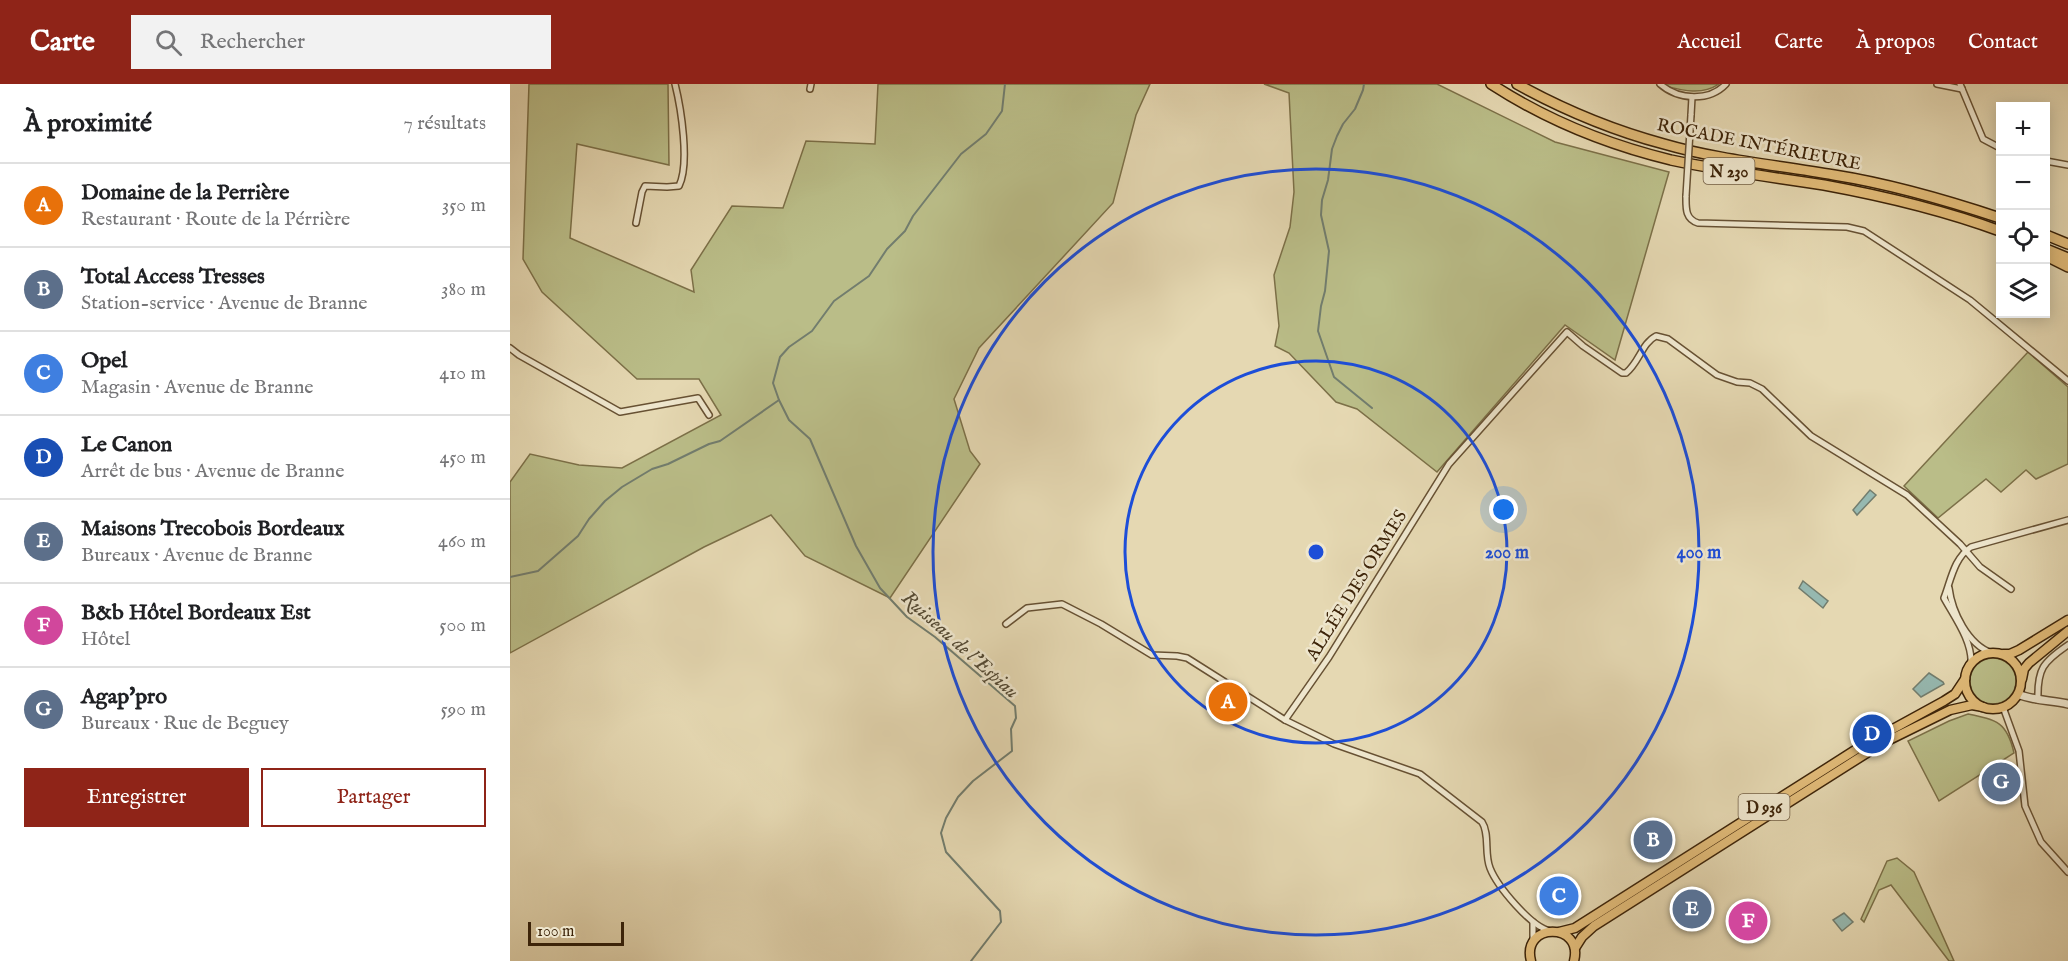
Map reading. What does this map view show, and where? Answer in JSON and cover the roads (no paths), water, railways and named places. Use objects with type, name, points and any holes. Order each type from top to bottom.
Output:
[{"type":"highway","name":"N 230","points":[[1491,84],[1588,134],[1641,151],[1729,171],[1825,186],[1894,200],[1979,223],[1996,231]]},
{"type":"highway","name":"ROCADE INTÉRIEURE","points":[[1517,84],[1552,103],[1590,119],[1666,145],[1896,186],[1942,198],[1996,216]]},
{"type":"highway","points":[[2050,236],[2068,244]]},
{"type":"highway","points":[[2050,251],[2068,258]]},
{"type":"highway","points":[[2050,258],[2068,267]]},
{"type":"main road","points":[[2068,620],[2010,654],[1996,653],[1977,659],[1971,664],[1965,679],[1970,696],[1983,707],[1989,709],[2003,707],[2018,693],[2024,669],[2029,663],[2068,631]]},
{"type":"main road","points":[[1996,653],[2013,661],[2021,682]]},
{"type":"main road","name":"D 936","points":[[1555,931],[1575,928],[1860,747],[1956,694],[1965,679]]},
{"type":"main road","name":"D 936","points":[[1575,948],[1582,936],[1593,926],[1881,744],[1950,710],[1972,705],[1983,707]]},
{"type":"main road","points":[[1528,960],[1533,941],[1544,932],[1555,931],[1571,941],[1575,948],[1574,961]]},
{"type":"street","points":[[636,223],[645,186],[667,188],[679,186],[683,179],[683,133],[675,84]]},
{"type":"street","points":[[1660,84],[1671,92],[1692,97],[1711,94],[1726,84]]},
{"type":"street","points":[[1937,84],[1961,87],[1983,139],[1996,146]]},
{"type":"street","points":[[1692,97],[1686,196],[1686,211],[1690,219],[1698,223],[1846,227],[1864,231],[1970,300],[2068,381]]},
{"type":"street","points":[[2050,162],[2068,165]]},
{"type":"street","name":"ALLÉE DES ORMES","points":[[1285,720],[1329,657],[1449,464],[1567,332],[1622,373],[1632,368],[1650,339],[1656,336],[1668,339],[1717,375],[1737,382],[1750,383],[1762,389],[1811,436],[1907,495],[1960,544],[1964,551]]},
{"type":"street","points":[[510,348],[620,412],[698,398],[709,415]]},
{"type":"street","points":[[1971,664],[1972,657],[1968,644],[1944,598],[1957,561],[1964,551],[1971,547],[2068,520]]},
{"type":"street","points":[[1964,551],[1995,579],[2011,589]]},
{"type":"street","points":[[1948,584],[1951,601],[1972,640],[1978,646],[1996,653]]},
{"type":"street","points":[[1005,624],[1027,608],[1062,604],[1101,624],[1152,655],[1187,658],[1285,720],[1334,744],[1420,774],[1482,822],[1485,826],[1490,868],[1500,885],[1533,922],[1542,929],[1555,931]]},
{"type":"street","points":[[2038,700],[2037,681],[2043,666],[2048,659],[2068,645]]},
{"type":"street","points":[[2018,693],[2038,700],[2053,700],[2068,704]]},
{"type":"street","points":[[2003,707],[2019,751],[2025,806],[2042,842],[2065,864],[2068,872]]},
{"type":"street","points":[[1533,922],[1533,941]]},
{"type":"water","points":[[1870,490],[1876,495],[1857,515],[1853,510]]},
{"type":"water","points":[[1803,581],[1828,601],[1823,608],[1799,588]]},
{"type":"water","points":[[1929,673],[1944,684],[1921,697],[1913,689]]},
{"type":"water","points":[[1844,913],[1853,922],[1842,931],[1833,920]]},
{"type":"waterway","name":"Ruisseau de l'Espiau","points":[[971,961],[1001,922],[1000,911],[946,852],[941,833],[946,818],[958,797],[973,781],[1012,751],[1011,729],[1016,718],[1015,706],[935,637],[907,617],[880,588],[856,546],[810,439],[789,420],[773,383],[780,357],[789,347],[812,331],[834,301],[869,276],[887,249],[905,231],[913,216],[961,154],[986,134],[1002,111],[1005,84]]},
{"type":"waterway","points":[[1364,84],[1355,109],[1343,124],[1332,149],[1328,180],[1322,200],[1321,215],[1329,251],[1318,331],[1334,377],[1372,408]]},
{"type":"waterway","points":[[510,577],[538,571],[578,536],[605,501],[622,487],[652,469],[720,441],[779,400]]},
{"type":"place","name":"Domaine de la Perrière","points":[[1228,702]]},
{"type":"place","name":"Le Canon","points":[[1872,734]]},
{"type":"place","name":"Agap'pro","points":[[2001,782]]},
{"type":"place","name":"Total Access Tresses","points":[[1653,840]]},
{"type":"place","name":"Opel","points":[[1559,896]]},
{"type":"place","name":"Maisons Trecobois Bordeaux","points":[[1692,909]]},
{"type":"place","name":"B&b Hôtel Bordeaux Est","points":[[1748,921]]}]
